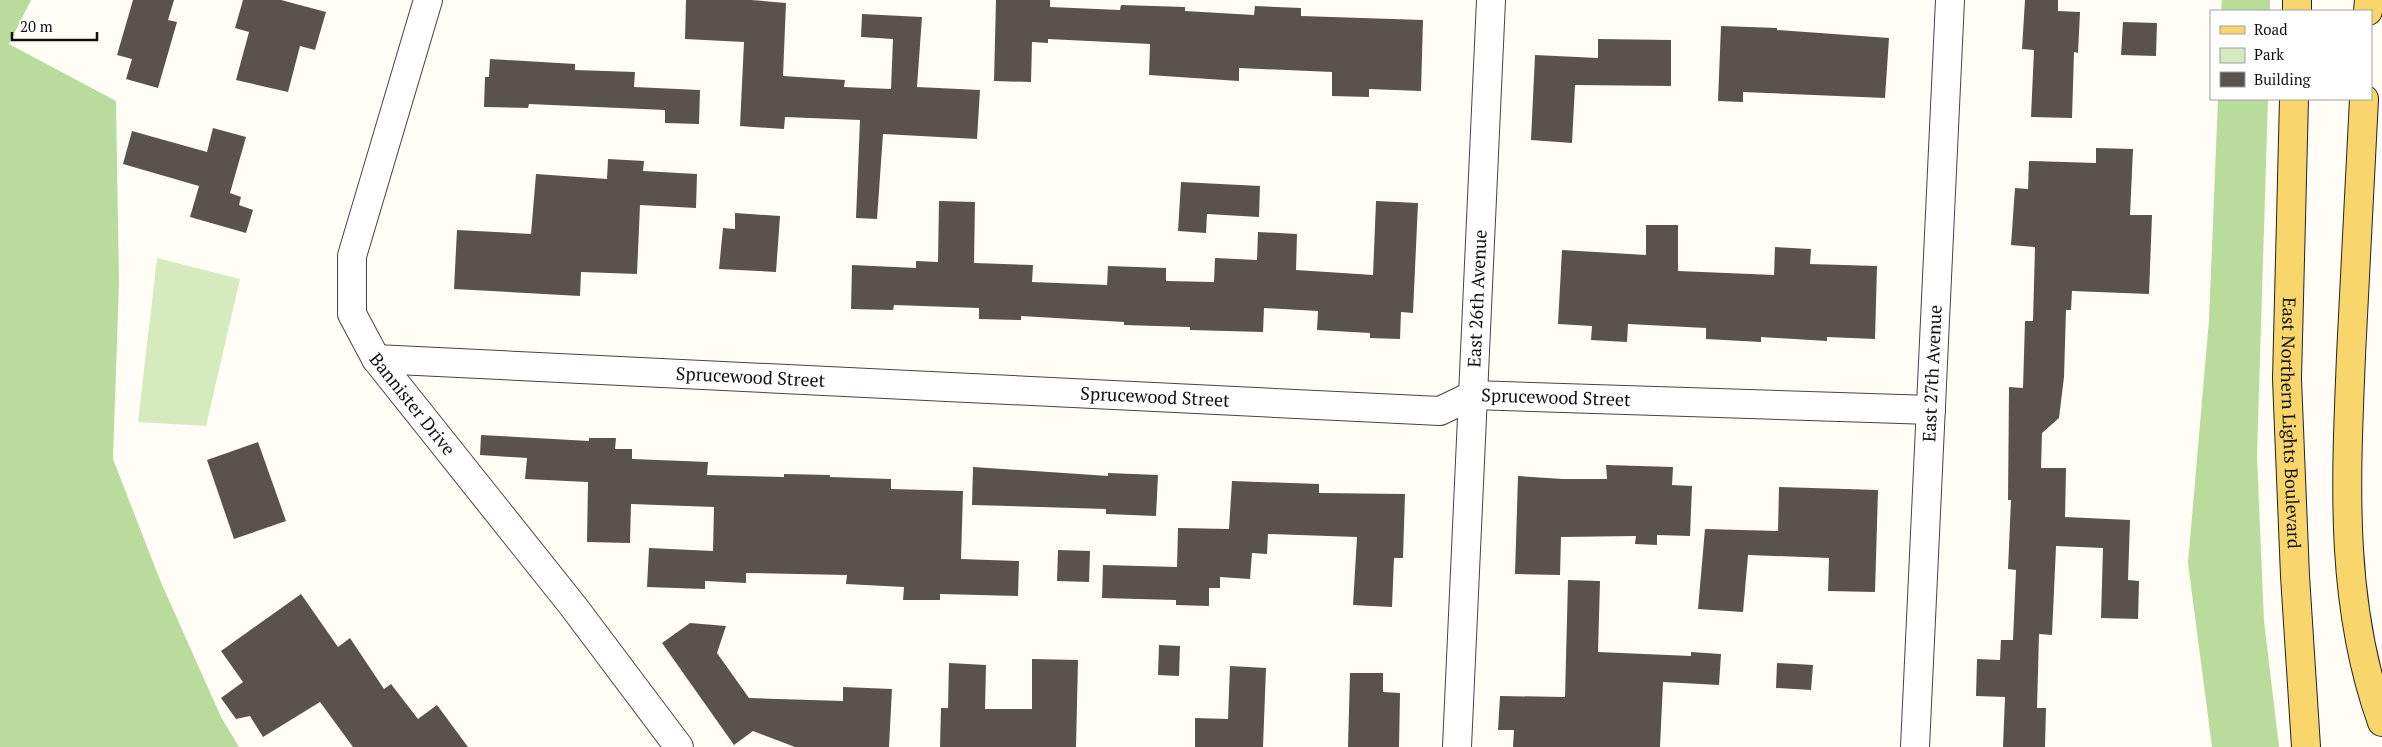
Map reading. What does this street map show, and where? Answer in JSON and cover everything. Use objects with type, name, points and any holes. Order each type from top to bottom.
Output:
[{"type":"main road","name":"East Northern Lights Boulevard","points":[[2294,100],[2287,379],[2295,576],[2306,747]]},
{"type":"main road","points":[[2364,100],[2346,478],[2349,569],[2359,633],[2380,716]]},
{"type":"street","name":"Bannister Drive","points":[[428,0],[352,256],[352,314],[376,359],[573,606],[679,747]]},
{"type":"street","name":"East 26th Avenue","points":[[1457,747],[1491,0]]},
{"type":"street","name":"East 27th Avenue","points":[[1915,747],[1950,0]]},
{"type":"street","name":"Sprucewood Street","points":[[376,359],[1440,411],[1473,395],[1931,410]]},
{"type":"green space","points":[[0,0],[31,0],[9,44],[116,101],[119,283],[113,459],[160,580],[221,717],[239,747],[0,747]]},
{"type":"green space","points":[[2222,0],[2270,0],[2270,10],[2221,10]]},
{"type":"green space","points":[[2218,100],[2268,100],[2257,456],[2264,621],[2279,747],[2212,747],[2188,563],[2209,320]]},
{"type":"green space","points":[[157,258],[240,279],[206,426],[138,422]]},
{"type":"building","points":[[133,0],[174,0],[168,20],[177,22],[158,88],[126,79],[132,59],[117,55]]},
{"type":"building","points":[[243,0],[281,0],[326,12],[315,50],[300,46],[288,92],[236,80],[249,32],[235,28]]},
{"type":"building","points":[[686,0],[751,0],[786,3],[783,76],[845,80],[844,87],[891,89],[893,39],[861,37],[862,14],[922,17],[917,87],[980,90],[977,139],[883,134],[877,219],[856,218],[860,120],[785,117],[784,129],[740,126],[744,42],[685,39]]},
{"type":"building","points":[[996,0],[1050,0],[1050,7],[1120,10],[1121,5],[1185,7],[1185,11],[1254,15],[1255,6],[1301,8],[1301,16],[1423,20],[1421,91],[1369,89],[1369,97],[1332,96],[1332,72],[1239,68],[1239,81],[1149,75],[1150,44],[1048,39],[1048,43],[1032,42],[1031,82],[994,81]]},
{"type":"building","points":[[2025,0],[2058,0],[2058,11],[2080,12],[2078,53],[2074,52],[2072,118],[2031,117],[2034,50],[2022,49]]},
{"type":"building","points":[[2123,22],[2157,23],[2156,56],[2121,55]]},
{"type":"building","points":[[1721,26],[1777,28],[1777,30],[1889,38],[1885,98],[1743,92],[1743,102],[1718,101]]},
{"type":"building","points":[[1598,39],[1671,40],[1671,86],[1575,85],[1572,143],[1531,140],[1535,55],[1598,58]]},
{"type":"building","points":[[490,59],[575,64],[575,70],[635,72],[634,87],[700,90],[699,124],[665,123],[665,110],[529,104],[528,108],[484,107],[485,77],[489,77]]},
{"type":"building","points":[[213,128],[246,137],[230,193],[241,197],[239,205],[253,210],[246,233],[190,217],[199,186],[123,164],[132,131],[207,152]]},
{"type":"building","points":[[2096,148],[2133,149],[2130,215],[2152,215],[2149,294],[2072,291],[2071,310],[2066,310],[2064,377],[2059,418],[2042,433],[2041,468],[2066,468],[2065,517],[2130,520],[2128,580],[2139,581],[2138,619],[2101,618],[2103,548],[2056,546],[2052,635],[2039,634],[2037,708],[2046,708],[2045,747],[2003,747],[2005,697],[1976,696],[1977,659],[2000,660],[2001,640],[2013,640],[2016,570],[2008,569],[2011,500],[2008,500],[2009,387],[2023,388],[2025,321],[2033,321],[2035,247],[2011,245],[2015,188],[2028,189],[2029,161],[2096,163]]},
{"type":"building","points":[[608,159],[644,161],[643,171],[697,174],[696,208],[640,205],[637,274],[581,272],[580,296],[454,289],[457,230],[531,234],[536,174],[607,179]]},
{"type":"building","points":[[1181,182],[1260,186],[1259,217],[1207,214],[1206,233],[1178,231]]},
{"type":"building","points":[[939,201],[975,202],[974,263],[1033,265],[1032,282],[1107,285],[1108,266],[1166,268],[1166,281],[1214,282],[1215,258],[1257,260],[1258,232],[1297,234],[1296,270],[1373,275],[1376,201],[1418,203],[1413,313],[1401,312],[1400,339],[1370,338],[1370,333],[1317,330],[1318,311],[1264,308],[1263,332],[1190,330],[1190,327],[1124,325],[1124,322],[1021,316],[1021,320],[979,319],[979,308],[894,305],[893,310],[851,309],[852,265],[916,268],[916,261],[938,262]]},
{"type":"building","points":[[735,213],[780,216],[776,272],[719,269],[723,228],[735,229]]},
{"type":"building","points":[[1646,225],[1678,225],[1678,271],[1774,275],[1775,247],[1811,249],[1810,264],[1877,266],[1875,339],[1827,337],[1827,341],[1761,337],[1761,342],[1706,339],[1706,328],[1628,324],[1627,342],[1591,340],[1592,326],[1558,324],[1562,250],[1646,255]]},
{"type":"building","points":[[481,435],[589,441],[589,438],[616,438],[615,449],[632,449],[632,459],[708,462],[707,475],[784,477],[784,474],[830,475],[830,477],[891,479],[891,489],[963,491],[961,559],[1019,561],[1018,596],[940,594],[940,600],[903,600],[904,587],[846,584],[847,575],[746,573],[746,583],[705,581],[705,589],[647,587],[649,548],[713,551],[714,507],[631,504],[630,543],[587,542],[588,482],[525,479],[527,458],[480,455]]},
{"type":"building","points":[[258,442],[286,521],[234,539],[207,460]]},
{"type":"building","points":[[1606,465],[1673,467],[1672,485],[1692,486],[1690,536],[1657,535],[1657,545],[1635,544],[1636,536],[1561,537],[1560,575],[1515,574],[1518,476],[1607,479]]},
{"type":"building","points":[[973,467],[1108,476],[1108,473],[1158,475],[1156,516],[1106,514],[1106,509],[972,505]]},
{"type":"building","points":[[1232,481],[1319,484],[1319,493],[1405,494],[1403,558],[1394,558],[1392,607],[1353,605],[1357,537],[1268,534],[1267,554],[1252,553],[1250,579],[1220,577],[1220,588],[1209,588],[1209,606],[1176,605],[1176,600],[1102,598],[1103,565],[1177,567],[1178,528],[1229,529]]},
{"type":"building","points":[[1779,487],[1878,490],[1875,592],[1828,591],[1829,558],[1748,555],[1743,612],[1698,609],[1705,529],[1778,531]]},
{"type":"building","points":[[1058,550],[1090,551],[1089,582],[1057,581]]},
{"type":"building","points":[[1568,580],[1600,581],[1598,652],[1691,656],[1691,652],[1721,654],[1719,685],[1663,682],[1660,747],[1513,747],[1514,730],[1498,730],[1500,696],[1565,697]]},
{"type":"building","points":[[301,594],[338,647],[350,638],[384,689],[391,684],[418,719],[437,705],[468,747],[353,747],[320,702],[263,737],[250,716],[236,719],[221,698],[243,682],[221,651]]},
{"type":"building","points":[[690,623],[726,626],[717,653],[749,698],[843,701],[843,687],[892,689],[889,747],[795,747],[753,731],[734,745],[662,643]]},
{"type":"building","points":[[1159,645],[1180,646],[1179,676],[1158,675]]},
{"type":"building","points":[[1032,659],[1078,660],[1076,747],[940,747],[941,708],[948,708],[949,663],[986,665],[985,709],[1032,709]]},
{"type":"building","points":[[1777,663],[1813,665],[1811,690],[1776,688]]},
{"type":"building","points":[[1230,666],[1266,668],[1263,747],[1195,747],[1195,718],[1228,719]]},
{"type":"building","points":[[1350,673],[1383,673],[1383,692],[1400,693],[1399,747],[1348,747]]}]
